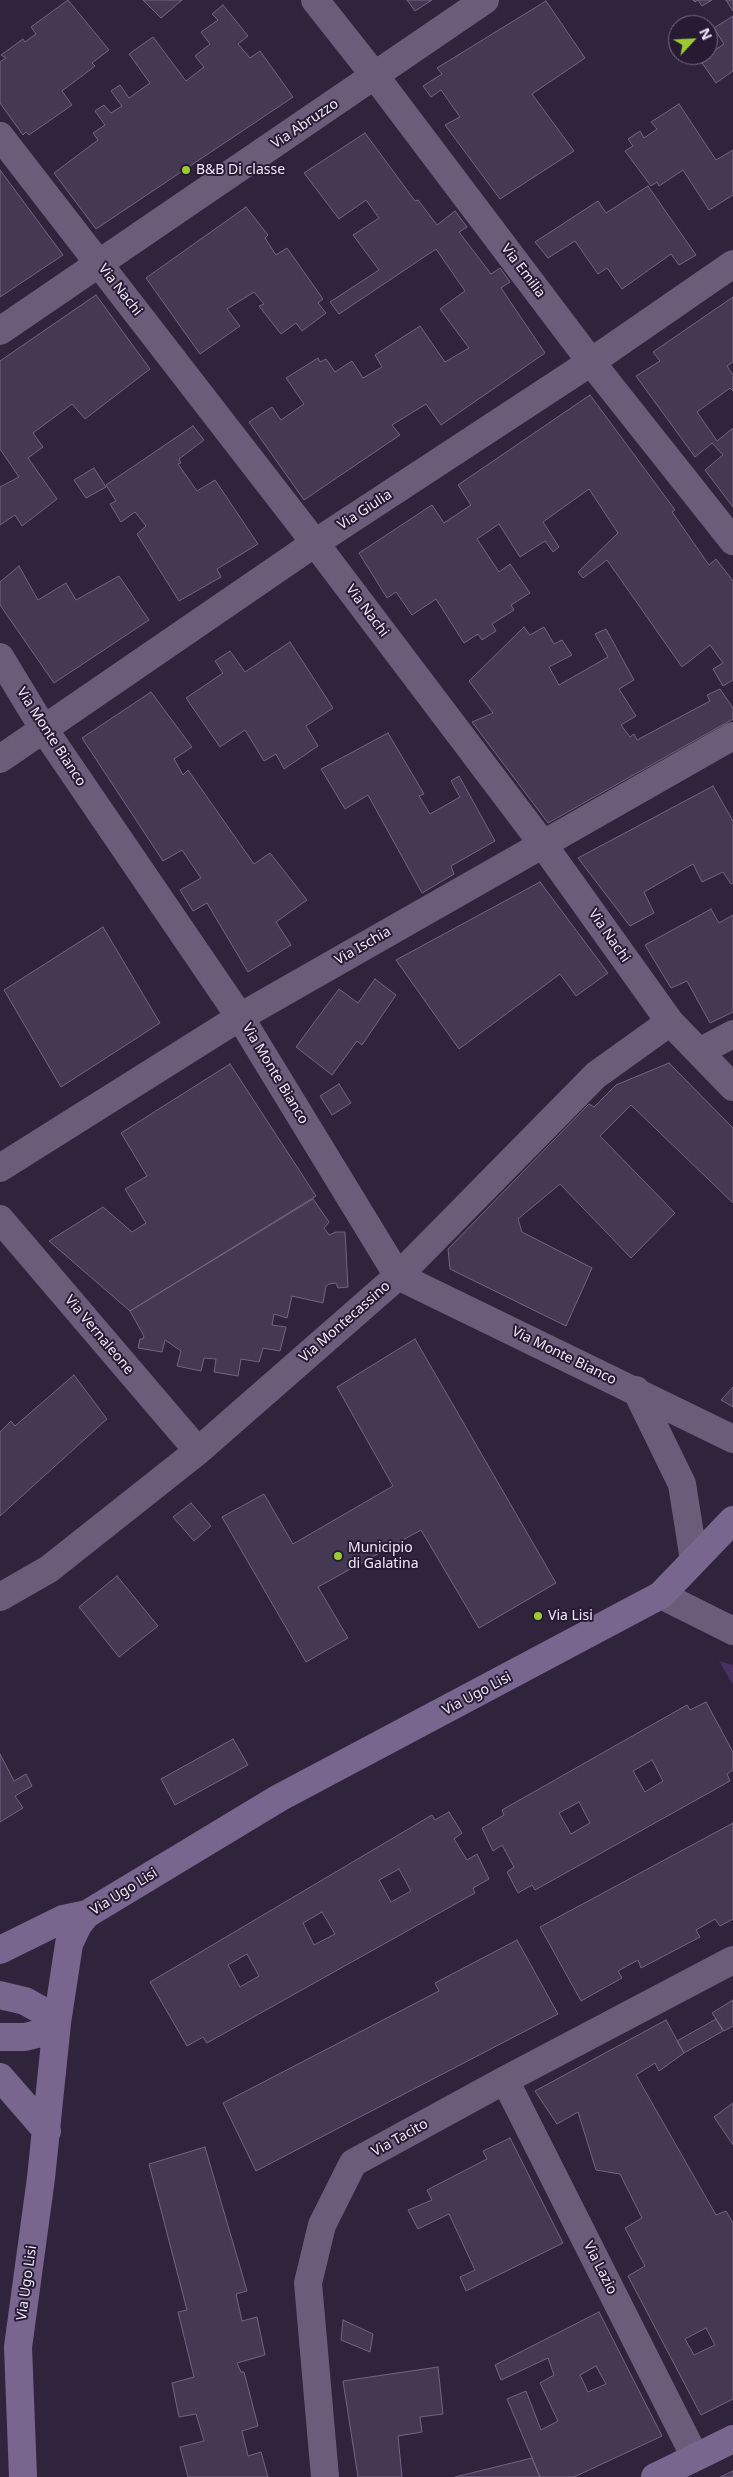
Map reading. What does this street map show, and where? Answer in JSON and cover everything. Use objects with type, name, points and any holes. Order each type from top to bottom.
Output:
[{"type":"main road","name":"Via Ugo Lisi","points":[[23,2477],[18,2347],[46,2131],[57,2023],[72,1933],[87,1914],[279,1798],[661,1595],[733,1520]]},
{"type":"main road","points":[[0,1950],[63,1919],[87,1914]]},
{"type":"main road","points":[[0,1995],[25,2000],[57,2023],[41,2033],[26,2037],[0,2037]]},
{"type":"main road","points":[[0,2077],[46,2131]]},
{"type":"main road","points":[[655,2477],[733,2439]]},
{"type":"street","name":"Via Emilia","points":[[315,0],[375,76],[591,362],[733,541]]},
{"type":"street","name":"Via Abruzzo","points":[[0,331],[485,0]]},
{"type":"street","name":"Via Nachi","points":[[0,136],[315,542],[542,843],[670,1022],[733,1087]]},
{"type":"street","name":"Via Giulia","points":[[0,759],[315,542],[591,362],[733,264]]},
{"type":"street","name":"Via Monte Bianco","points":[[0,657],[43,728],[240,1017],[398,1276],[636,1390],[733,1439]]},
{"type":"street","name":"Via Ischia","points":[[0,1168],[240,1017],[542,843],[733,736]]},
{"type":"street","name":"Via Montecassino","points":[[0,1597],[49,1568],[198,1451],[398,1276],[596,1075],[670,1022]]},
{"type":"street","points":[[699,1052],[733,1034]]},
{"type":"street","name":"Via Vernaleone","points":[[0,1219],[198,1451]]},
{"type":"street","points":[[636,1390],[682,1484],[694,1560]]},
{"type":"street","points":[[661,1595],[733,1631]]},
{"type":"street","name":"Via Tacito","points":[[325,2477],[308,2283],[322,2226],[353,2163],[505,2080],[733,1960]]},
{"type":"street","name":"Via Lazio","points":[[505,2080],[695,2457]]},
{"type":"shaded area","points":[[719,1661],[733,1665],[733,1685]]},
{"type":"building","points":[[68,0],[109,50],[92,63],[95,66],[62,91],[72,105],[29,135],[26,132],[23,135],[0,103],[0,62],[6,58],[1,55],[23,39],[25,42],[36,34],[31,27]]},
{"type":"building","points":[[143,0],[182,0],[161,18]]},
{"type":"building","points":[[407,0],[432,0],[415,11]]},
{"type":"building","points":[[698,0],[712,0],[702,6]]},
{"type":"building","points":[[726,0],[733,0],[733,11]]},
{"type":"building","points":[[546,1],[585,58],[532,94],[574,151],[500,199],[445,125],[460,117],[441,90],[431,97],[423,86],[442,74],[437,68]]},
{"type":"building","points":[[223,5],[248,36],[238,44],[250,58],[260,51],[293,97],[96,229],[54,173],[98,140],[93,133],[105,125],[95,111],[104,105],[111,113],[122,106],[111,91],[120,85],[129,98],[150,83],[129,54],[153,37],[186,81],[204,67],[195,56],[210,44],[201,32],[218,20],[212,14]]},
{"type":"building","points":[[733,16],[733,71],[716,83],[703,65],[718,65],[718,48],[724,44],[718,34],[718,25]]},
{"type":"building","points":[[679,104],[716,160],[733,150],[733,195],[709,210],[683,170],[659,186],[657,182],[651,186],[625,151],[633,146],[628,139],[640,131],[644,138],[657,129],[651,122]]},
{"type":"building","points":[[365,133],[415,201],[418,200],[437,225],[455,211],[467,227],[459,232],[491,274],[500,268],[510,282],[501,288],[545,353],[441,425],[426,404],[392,425],[400,435],[304,500],[249,422],[272,407],[281,420],[304,404],[286,378],[318,358],[320,362],[326,359],[335,372],[352,361],[363,378],[382,367],[375,355],[420,326],[445,362],[469,348],[440,309],[465,291],[436,249],[339,314],[330,302],[379,270],[353,235],[379,218],[366,200],[339,219],[304,173]]},
{"type":"building","points":[[0,170],[63,255],[0,297]]},
{"type":"building","points":[[648,186],[696,255],[679,265],[671,254],[622,289],[607,268],[598,274],[575,241],[548,258],[535,242],[598,201],[606,213]]},
{"type":"building","points":[[246,207],[268,235],[265,238],[276,255],[287,248],[323,299],[318,303],[326,313],[302,331],[296,323],[281,334],[259,306],[264,304],[254,292],[227,309],[240,326],[200,354],[146,278]]},
{"type":"building","points":[[96,295],[150,369],[85,419],[72,404],[33,433],[43,447],[28,458],[57,499],[22,526],[15,515],[0,525],[0,487],[19,477],[0,449],[0,361]]},
{"type":"building","points":[[733,297],[733,362],[727,366],[733,375],[733,391],[730,388],[697,412],[717,441],[733,428],[733,507],[705,470],[723,455],[712,443],[695,457],[636,376],[660,361],[653,352]]},
{"type":"building","points":[[590,395],[675,510],[672,512],[709,565],[716,559],[733,581],[733,680],[723,686],[713,669],[723,663],[710,645],[682,667],[607,560],[583,578],[578,572],[618,533],[589,489],[543,522],[559,547],[553,552],[545,541],[520,557],[499,524],[477,539],[499,572],[510,564],[530,593],[511,605],[514,610],[492,624],[496,631],[482,640],[478,634],[464,643],[436,599],[412,615],[396,592],[387,598],[359,553],[432,505],[444,523],[471,505],[458,485]]},
{"type":"building","points":[[193,426],[204,440],[179,459],[181,463],[178,464],[197,491],[215,480],[258,544],[217,569],[221,577],[179,601],[137,534],[146,526],[135,512],[121,522],[110,504],[116,501],[106,485]]},
{"type":"building","points":[[94,468],[106,487],[86,498],[74,480]]},
{"type":"building","points":[[19,566],[38,600],[66,583],[76,600],[119,576],[149,620],[54,683],[0,605],[0,582]]},
{"type":"building","points":[[524,627],[530,635],[544,627],[554,644],[562,640],[572,655],[549,667],[559,685],[608,657],[595,634],[606,629],[634,680],[619,689],[636,716],[621,725],[630,737],[634,734],[637,740],[710,701],[707,695],[720,689],[733,708],[733,719],[548,823],[472,722],[493,713],[469,681]]},
{"type":"building","points":[[290,642],[333,708],[306,726],[318,746],[284,769],[276,754],[264,761],[245,730],[220,747],[186,698],[223,673],[215,661],[230,651],[245,672]]},
{"type":"building","points":[[151,692],[192,747],[174,759],[183,775],[188,770],[254,864],[270,853],[307,900],[276,922],[291,945],[248,972],[207,903],[193,911],[180,890],[201,878],[182,850],[163,861],[82,738]]},
{"type":"building","points":[[388,733],[424,794],[419,796],[430,814],[460,797],[451,781],[459,776],[495,841],[451,866],[454,874],[422,893],[368,795],[345,809],[321,769]]},
{"type":"building","points":[[713,786],[733,821],[733,883],[731,884],[723,872],[702,882],[693,864],[644,892],[654,913],[630,926],[578,858]]},
{"type":"building","points":[[540,882],[608,973],[576,996],[560,974],[459,1049],[396,960]]},
{"type":"building","points":[[711,909],[719,923],[733,915],[733,1012],[710,1023],[687,981],[671,988],[645,945]]},
{"type":"building","points":[[103,927],[160,1023],[61,1087],[4,990]]},
{"type":"building","points":[[375,979],[396,995],[362,1045],[357,1041],[332,1075],[296,1047],[339,989],[358,1003]]},
{"type":"building","points":[[669,1063],[733,1128],[733,1203],[631,1105],[600,1136],[675,1213],[631,1258],[560,1184],[518,1219],[522,1232],[592,1268],[566,1326],[450,1269],[448,1249],[589,1104],[594,1107],[616,1085]]},
{"type":"building","points":[[230,1064],[316,1196],[130,1311],[49,1241],[103,1207],[132,1232],[146,1223],[125,1189],[147,1176],[121,1133]]},
{"type":"building","points":[[339,1084],[351,1103],[332,1115],[320,1096]]},
{"type":"building","points":[[313,1199],[329,1222],[324,1228],[329,1235],[336,1232],[345,1232],[348,1287],[338,1288],[336,1283],[329,1284],[326,1286],[323,1303],[292,1296],[287,1318],[274,1314],[272,1325],[286,1327],[280,1351],[263,1348],[259,1362],[241,1359],[238,1376],[214,1372],[216,1359],[204,1358],[201,1371],[177,1366],[181,1351],[165,1340],[162,1352],[138,1348],[140,1339],[143,1339],[144,1336],[130,1311]]},
{"type":"building","points":[[415,1339],[556,1583],[479,1628],[421,1530],[318,1587],[348,1638],[306,1662],[222,1517],[264,1494],[293,1544],[393,1486],[337,1387]]},
{"type":"building","points":[[74,1375],[107,1419],[0,1516],[0,1432],[11,1421],[15,1426]]},
{"type":"building","points":[[733,1387],[733,1407],[721,1400]]},
{"type":"building","points":[[191,1503],[211,1526],[194,1541],[173,1517]]},
{"type":"building","points":[[117,1576],[158,1626],[119,1657],[79,1607]]},
{"type":"building","points":[[706,1702],[733,1752],[733,1770],[727,1774],[730,1781],[535,1890],[532,1885],[518,1893],[507,1872],[514,1867],[502,1845],[493,1851],[482,1828],[504,1815],[502,1810],[687,1705],[690,1710]],"holes":[[[652,1760],[663,1781],[645,1792],[633,1771]],[[579,1802],[590,1823],[571,1834],[559,1813]]]},
{"type":"building","points":[[233,1739],[248,1765],[175,1805],[161,1779]]},
{"type":"building","points":[[0,1754],[14,1781],[26,1774],[32,1786],[15,1796],[23,1808],[0,1822]]},
{"type":"building","points":[[449,1812],[462,1833],[454,1839],[467,1860],[477,1854],[489,1879],[473,1888],[475,1893],[207,2043],[203,2037],[187,2046],[150,1982],[432,1815],[435,1820]],"holes":[[[399,1869],[411,1891],[391,1902],[379,1880]],[[322,1912],[335,1934],[314,1945],[303,1923]],[[247,1954],[259,1976],[240,1987],[228,1965]]]},
{"type":"building","points":[[733,1823],[733,1919],[720,1926],[715,1919],[696,1930],[700,1937],[641,1968],[638,1960],[618,1971],[622,1978],[581,2001],[540,1927]]},
{"type":"building","points":[[517,1940],[558,2014],[256,2171],[223,2103],[439,1991],[435,1983]]},
{"type":"building","points":[[733,2000],[733,2026],[724,2031],[712,2013]]},
{"type":"building","points":[[716,2019],[723,2031],[684,2053],[677,2041]]},
{"type":"building","points":[[666,2020],[684,2053],[659,2071],[655,2063],[636,2075],[716,2215],[726,2211],[733,2223],[733,2399],[701,2415],[628,2276],[645,2266],[625,2228],[642,2218],[620,2174],[596,2170],[578,2112],[557,2124],[535,2091]],"holes":[[[706,2328],[715,2345],[694,2355],[685,2339]]]},
{"type":"building","points":[[733,2103],[733,2145],[714,2117]]},
{"type":"building","points":[[510,2138],[563,2243],[466,2291],[460,2277],[475,2270],[449,2214],[418,2229],[408,2210],[432,2200],[427,2190],[487,2159],[483,2151]]},
{"type":"building","points":[[205,2147],[247,2291],[236,2294],[242,2321],[257,2317],[265,2355],[237,2363],[241,2372],[244,2372],[258,2426],[242,2431],[248,2456],[261,2452],[268,2477],[188,2477],[180,2447],[204,2441],[196,2414],[179,2417],[172,2383],[194,2377],[178,2312],[187,2310],[149,2164]]},
{"type":"building","points":[[599,2312],[662,2436],[574,2477],[540,2477],[507,2399],[526,2391],[541,2430],[558,2421],[540,2383],[554,2375],[548,2358],[501,2380],[495,2365]],"holes":[[[596,2366],[606,2384],[588,2392],[580,2375]]]},
{"type":"building","points":[[343,2320],[373,2334],[370,2352],[341,2340]]},
{"type":"building","points":[[438,2367],[443,2414],[420,2417],[422,2432],[398,2436],[402,2477],[358,2477],[343,2381]]},
{"type":"building","points":[[532,2458],[540,2477],[455,2477]]},
{"type":"building","points":[[733,2471],[733,2477],[720,2477]]},
{"type":"place","name":"B&B Di classe","points":[[186,170]]},
{"type":"place","name":"Municipio di Galatina","points":[[338,1556]]},
{"type":"place","name":"Via Lisi","points":[[538,1616]]}]
